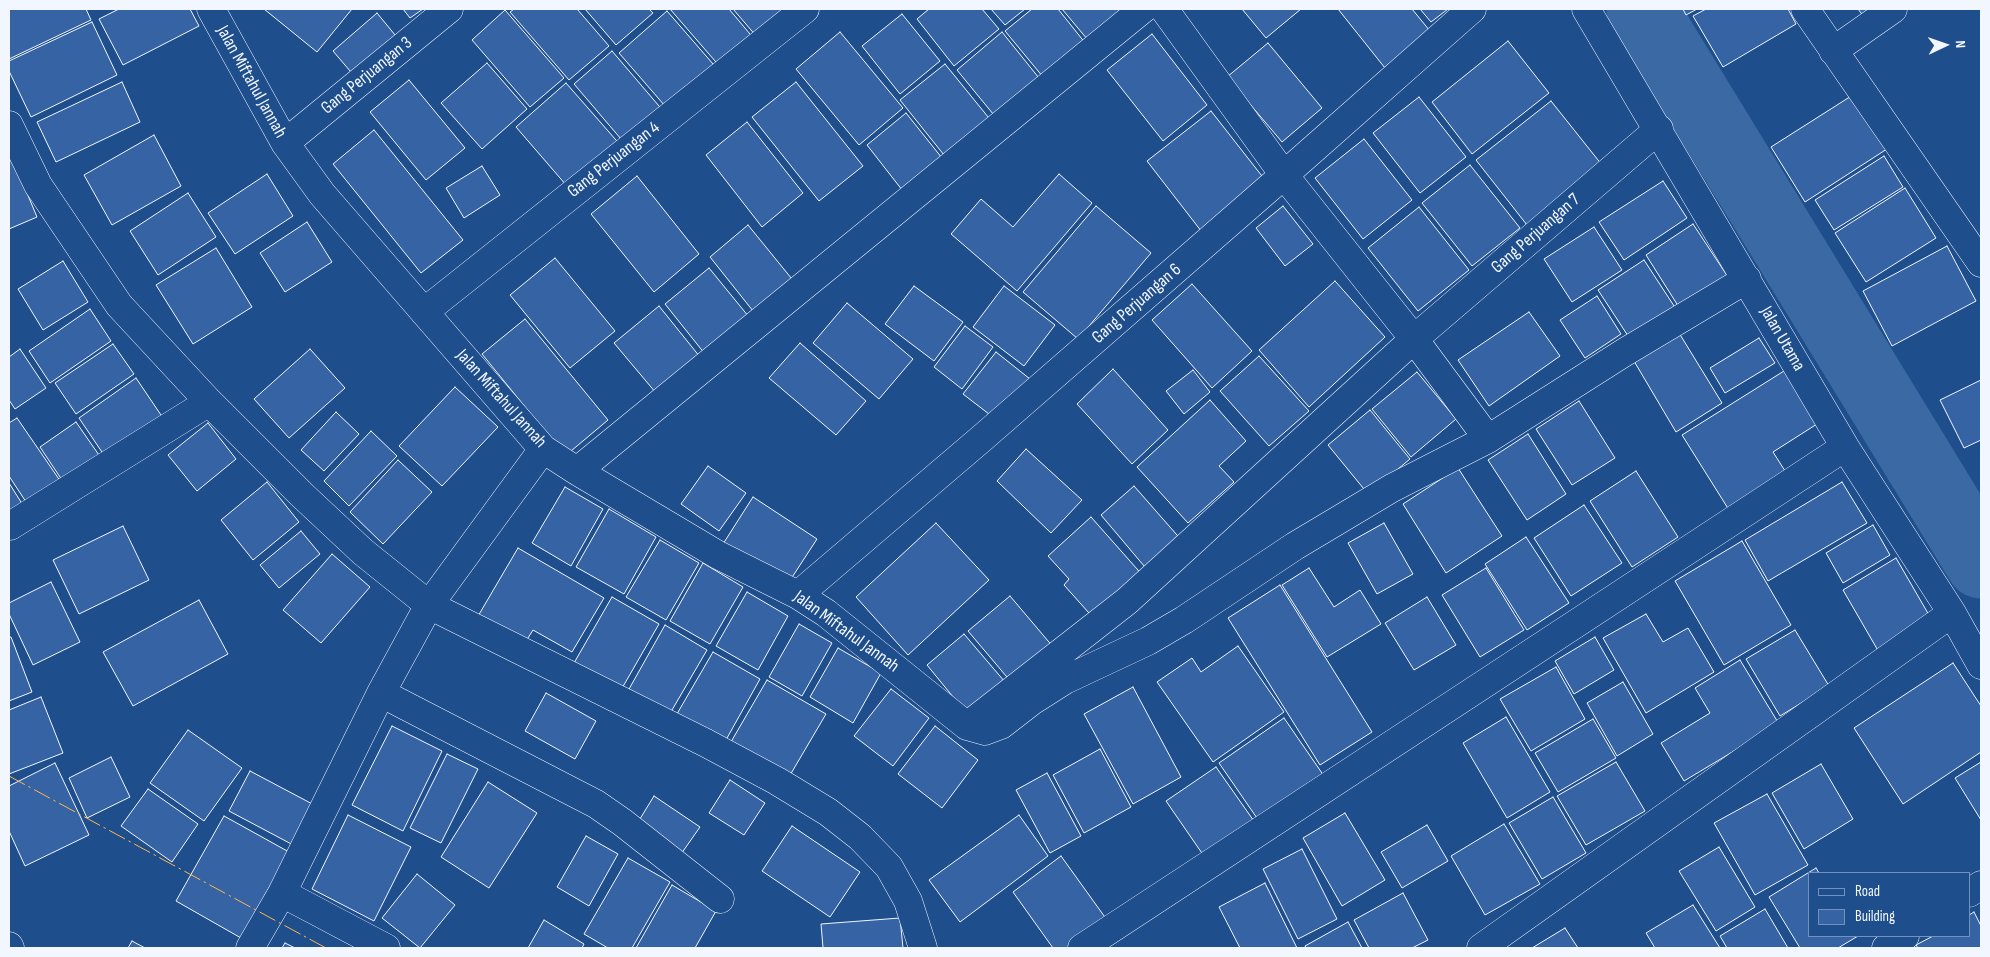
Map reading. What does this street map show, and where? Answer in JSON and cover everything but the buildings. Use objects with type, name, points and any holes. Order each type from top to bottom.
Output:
[{"type":"street","name":"Jalan Miftahul Jannah","points":[[211,9],[285,143],[322,194],[543,449],[576,472],[718,554],[798,595],[826,613],[967,726]]},
{"type":"street","name":"Gang Perjuangan 3","points":[[285,143],[449,9]]},
{"type":"street","name":"Gang Perjuangan 4","points":[[424,312],[805,9]]},
{"type":"street","points":[[576,472],[1143,9]]},
{"type":"street","points":[[1164,9],[1284,175],[1414,339],[1488,439]]},
{"type":"street","name":"Gang Perjuangan 6","points":[[798,595],[981,439],[1472,9]]},
{"type":"street","name":"Jalan Utama","points":[[1586,9],[1659,129],[1845,447],[1977,651]]},
{"type":"street","points":[[1804,9],[1981,262]]},
{"type":"street","points":[[1833,51],[1892,9]]},
{"type":"street","points":[[9,125],[38,185],[120,305],[209,402],[301,494],[364,552],[429,605],[706,744],[777,781],[828,812],[860,837],[889,867],[908,901],[922,948]]},
{"type":"street","name":"Gang Perjuangan 7","points":[[967,726],[1127,601],[1414,339],[1659,129]]},
{"type":"street","points":[[967,726],[985,731],[1001,725],[1032,701],[1065,680],[1148,641],[1184,620],[1295,546],[1392,488],[1488,439],[1625,352],[1747,279]]},
{"type":"street","points":[[10,526],[209,402]]},
{"type":"street","points":[[1082,948],[1845,447]]},
{"type":"street","points":[[250,948],[282,893],[381,693],[429,605],[543,449]]},
{"type":"street","points":[[1481,948],[1952,614]]},
{"type":"street","points":[[381,693],[596,804],[622,822],[720,899]]},
{"type":"street","points":[[1970,892],[1981,885]]},
{"type":"street","points":[[282,893],[386,948]]},
{"type":"street","points":[[1886,948],[1903,937]]},
{"type":"waterway","points":[[1642,9],[1981,563]]},
{"type":"power","points":[[9,776],[326,948]]}]
